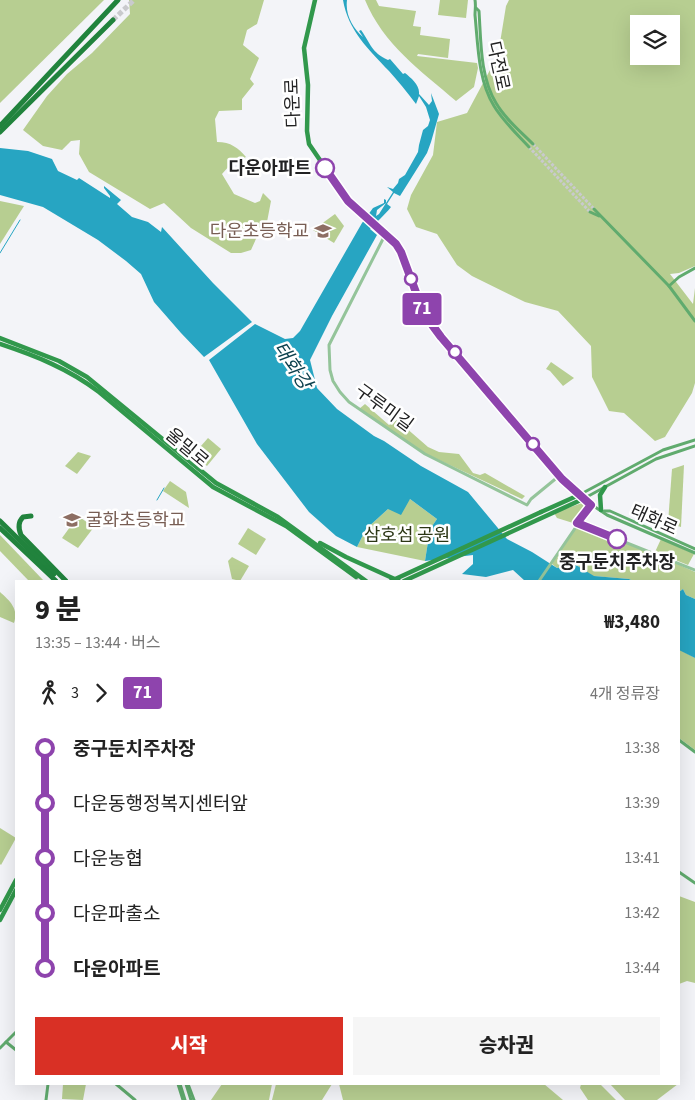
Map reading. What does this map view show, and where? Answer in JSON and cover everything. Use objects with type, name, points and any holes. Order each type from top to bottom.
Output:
[{"type":"highway","points":[[0,132],[118,0]]},
{"type":"highway","points":[[0,126],[113,20]]},
{"type":"highway","points":[[31,516],[23,517],[20,521],[19,529],[21,535],[61,580]]},
{"type":"highway","points":[[0,521],[55,580]]},
{"type":"highway","points":[[0,528],[65,580]]},
{"type":"highway","points":[[26,550],[50,580]]},
{"type":"main road","name":"다운로","points":[[315,0],[304,48],[308,86],[307,131],[308,140],[315,154],[348,201],[396,244],[401,252],[424,314],[559,476],[583,499]]},
{"type":"main road","name":"다전로","points":[[475,0],[479,51],[485,87],[501,117],[531,146]]},
{"type":"main road","points":[[592,210],[669,286],[695,321]]},
{"type":"main road","points":[[669,286],[679,276],[695,268]]},
{"type":"main road","name":"울밀로","points":[[0,338],[59,361],[87,377],[216,483],[278,517],[297,530]]},
{"type":"main road","name":"울밀로","points":[[0,344],[48,361],[79,377],[213,487],[258,511],[355,579]]},
{"type":"main road","points":[[393,580],[579,495],[663,450],[695,440]]},
{"type":"main road","points":[[406,580],[583,499],[656,459],[695,446]]},
{"type":"main road","points":[[602,510],[600,495],[605,487]]},
{"type":"main road","name":"태화로","points":[[583,499],[607,514],[695,554]]},
{"type":"main road","points":[[576,502],[589,504]]},
{"type":"main road","name":"태화로","points":[[602,510],[610,511],[695,549]]},
{"type":"main road","points":[[297,530],[366,580]]},
{"type":"main road","points":[[297,530],[340,554],[397,580]]},
{"type":"main road","points":[[680,741],[695,752]]},
{"type":"main road","points":[[680,873],[695,883]]},
{"type":"main road","points":[[0,910],[15,882]]},
{"type":"main road","points":[[0,919],[15,892]]},
{"type":"main road","points":[[0,1048],[15,1033]]},
{"type":"main road","points":[[6,1042],[15,1049]]},
{"type":"main road","points":[[46,1100],[48,1085]]},
{"type":"main road","points":[[117,1085],[135,1100]]},
{"type":"main road","points":[[179,1085],[184,1100]]},
{"type":"main road","points":[[187,1085],[192,1099]]},
{"type":"street","name":"구루미길","points":[[385,235],[329,345],[330,370],[340,392],[349,402],[425,454],[527,505],[531,499],[559,476]]},
{"type":"street","points":[[540,580],[589,504]]},
{"type":"street","points":[[577,523],[695,570]]},
{"type":"green space","points":[[0,0],[104,0],[0,103]]},
{"type":"green space","points":[[129,0],[264,0],[257,24],[247,30],[243,45],[259,58],[250,79],[254,84],[242,99],[242,110],[219,111],[215,119],[217,142],[234,146],[246,157],[230,165],[222,174],[234,194],[255,203],[260,201],[263,193],[271,201],[267,222],[260,230],[251,250],[231,253],[191,228],[164,203],[150,209],[89,172],[79,154],[80,140],[71,141],[62,150],[43,146],[23,130],[47,96],[67,74],[92,53],[130,14]]},
{"type":"green space","points":[[365,0],[376,0],[379,6],[416,11],[413,26],[421,27],[420,35],[450,39],[448,58],[418,54],[417,56],[477,63],[478,68],[474,87],[456,101],[404,56],[392,43],[373,16]]},
{"type":"green space","points":[[440,0],[468,0],[466,18],[438,15]]},
{"type":"green space","points":[[509,0],[695,0],[695,266],[679,273],[670,274],[693,304],[695,288],[695,383],[692,393],[665,437],[655,441],[624,413],[609,411],[592,377],[591,346],[558,311],[525,302],[472,276],[457,265],[437,234],[416,227],[407,209],[411,195],[433,155],[437,122],[467,113],[498,55],[506,6]]},
{"type":"green space","points":[[0,201],[24,206],[0,244]]},
{"type":"green space","points":[[335,214],[344,226],[334,243],[313,230]]},
{"type":"green space","points":[[551,362],[574,378],[563,386],[546,369]]},
{"type":"green space","points":[[365,404],[389,425],[397,420],[428,447],[439,452],[459,454],[473,473],[480,475],[485,473],[525,496],[522,499],[422,452],[359,409]]},
{"type":"green space","points":[[208,438],[221,449],[207,466],[193,455]]},
{"type":"green space","points":[[78,452],[91,456],[77,474],[65,466]]},
{"type":"green space","points":[[684,465],[681,527],[668,523],[672,469]]},
{"type":"green space","points":[[170,481],[186,492],[189,508],[163,491]]},
{"type":"green space","name":"삼호섬 공원","points":[[410,499],[437,519],[430,529],[425,561],[357,547],[366,529],[388,509]]},
{"type":"green space","points":[[582,503],[584,506],[573,523],[557,518],[554,513]]},
{"type":"green space","points":[[78,516],[94,527],[78,548],[62,538]]},
{"type":"green space","points":[[578,526],[657,555],[695,572],[695,599],[686,595],[683,589],[680,591],[680,580],[631,580],[593,576],[576,565],[557,568],[552,564]]},
{"type":"green space","points":[[248,528],[266,539],[256,555],[238,544]]},
{"type":"green space","points":[[0,535],[43,580],[28,580],[0,551]]},
{"type":"green space","points":[[661,539],[694,554],[688,565],[655,552]]},
{"type":"green space","points":[[232,557],[249,566],[241,580],[232,579],[228,561]]},
{"type":"green space","points":[[0,592],[14,609],[14,623],[0,617]]},
{"type":"green space","points":[[680,650],[695,658],[695,750],[680,739]]},
{"type":"green space","points":[[0,828],[15,837],[15,840],[0,864]]},
{"type":"green space","points":[[680,896],[695,902],[695,983],[687,981],[680,984]]},
{"type":"green space","points":[[63,1085],[86,1085],[83,1100],[62,1099]]},
{"type":"green space","points":[[221,1085],[272,1085],[269,1100],[211,1100]]},
{"type":"green space","points":[[276,1085],[331,1085],[322,1100],[272,1100]]},
{"type":"green space","points":[[339,1085],[545,1085],[563,1100],[343,1100]]},
{"type":"green space","points":[[581,1085],[601,1085],[616,1100],[588,1100],[580,1088]]},
{"type":"green space","points":[[611,1085],[677,1085],[657,1100],[625,1100]]},
{"type":"water","name":"태화강","points":[[343,0],[347,0],[347,11],[350,21],[356,30],[363,37],[359,31],[361,30],[378,54],[388,60],[390,59],[403,74],[405,73],[412,79],[417,85],[419,94],[429,105],[432,101],[431,93],[439,114],[427,153],[400,196],[394,193],[387,204],[391,207],[370,229],[377,235],[310,360],[317,388],[337,409],[374,436],[421,466],[468,492],[507,539],[557,568],[576,565],[594,576],[631,580],[524,580],[513,570],[486,577],[462,574],[473,564],[473,555],[425,561],[430,529],[437,519],[410,499],[401,515],[388,509],[366,529],[357,547],[336,536],[309,512],[257,444],[209,360],[255,324],[285,339],[293,338],[300,331],[362,223],[373,208],[384,203],[384,199],[386,203],[393,192],[387,187],[393,189],[399,179],[405,175],[418,152],[423,130],[428,126],[430,120],[426,107],[419,96],[416,104],[367,47],[354,30],[349,21]],"holes":[[[386,203],[376,216],[377,210]]]},
{"type":"water","points":[[0,148],[28,151],[52,159],[58,171],[77,180],[79,178],[110,198],[104,186],[121,200],[117,204],[132,217],[148,222],[161,232],[162,227],[252,322],[204,357],[154,302],[141,274],[126,261],[98,240],[43,207],[0,195]]},
{"type":"water","points":[[683,589],[686,595],[695,599],[695,658],[680,650],[680,591]]},
{"type":"waterway","points":[[0,253],[20,220]]},
{"type":"waterway","points":[[157,500],[164,488]]},
{"type":"tunnel","points":[[113,20],[134,0]]},
{"type":"tunnel","points":[[533,144],[594,209]]},
{"type":"tunnel","points":[[529,147],[590,212]]},
{"type":"tunnel","points":[[356,577],[360,580]]},
{"type":"bus line","name":"71","points":[[325,168],[348,201],[396,244],[401,252],[424,314],[441,337],[562,479],[574,492],[591,505],[577,523],[617,539]]},
{"type":"place","name":"다운아파트","points":[[325,168]]},
{"type":"place","name":"다운초등학교","points":[[323,231]]},
{"type":"place","name":"굴화초등학교","points":[[72,520]]},
{"type":"place","name":"중구둔치주차장","points":[[617,539]]}]
